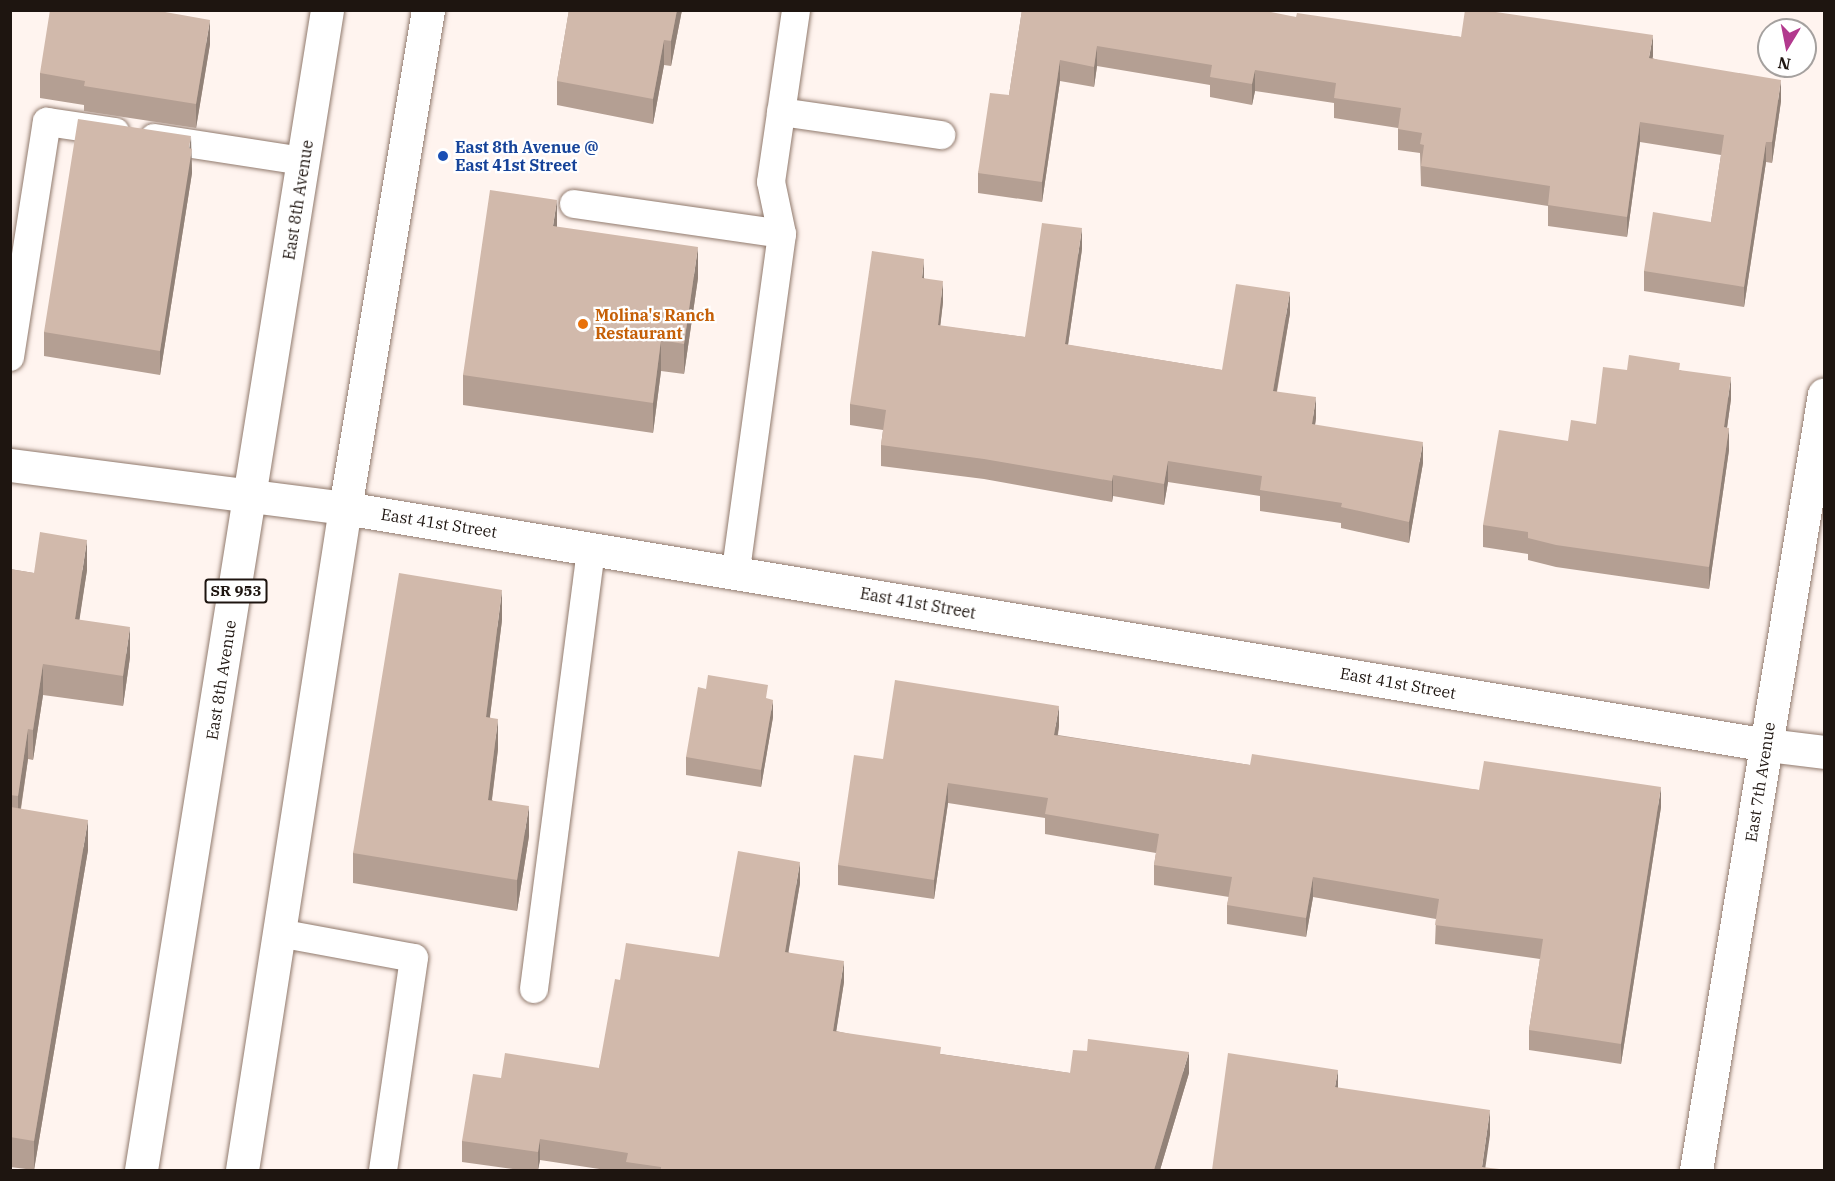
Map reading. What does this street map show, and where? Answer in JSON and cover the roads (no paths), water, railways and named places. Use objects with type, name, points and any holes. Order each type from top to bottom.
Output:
[{"type":"street","name":"East 8th Avenue","points":[[141,1170],[327,10]]},
{"type":"street","points":[[242,1170],[345,508],[428,10]]},
{"type":"street","name":"East 7th Avenue","points":[[1696,1170],[1824,394]]},
{"type":"street","name":"East 41st Street","points":[[10,465],[345,508],[1767,745],[1824,752]]},
{"type":"lane","points":[[736,572],[782,234],[771,182],[796,10]]},
{"type":"lane","points":[[781,112],[941,135]]},
{"type":"lane","points":[[10,357],[47,122],[303,161]]},
{"type":"lane","points":[[574,204],[782,234]]},
{"type":"lane","points":[[534,989],[591,548]]},
{"type":"lane","points":[[279,933],[414,958],[382,1170]]},
{"type":"place","name":"East 8th Avenue @ East 41st Street","points":[[443,156]]},
{"type":"place","name":"Molina's Ranch Restaurant","points":[[583,324]]}]
